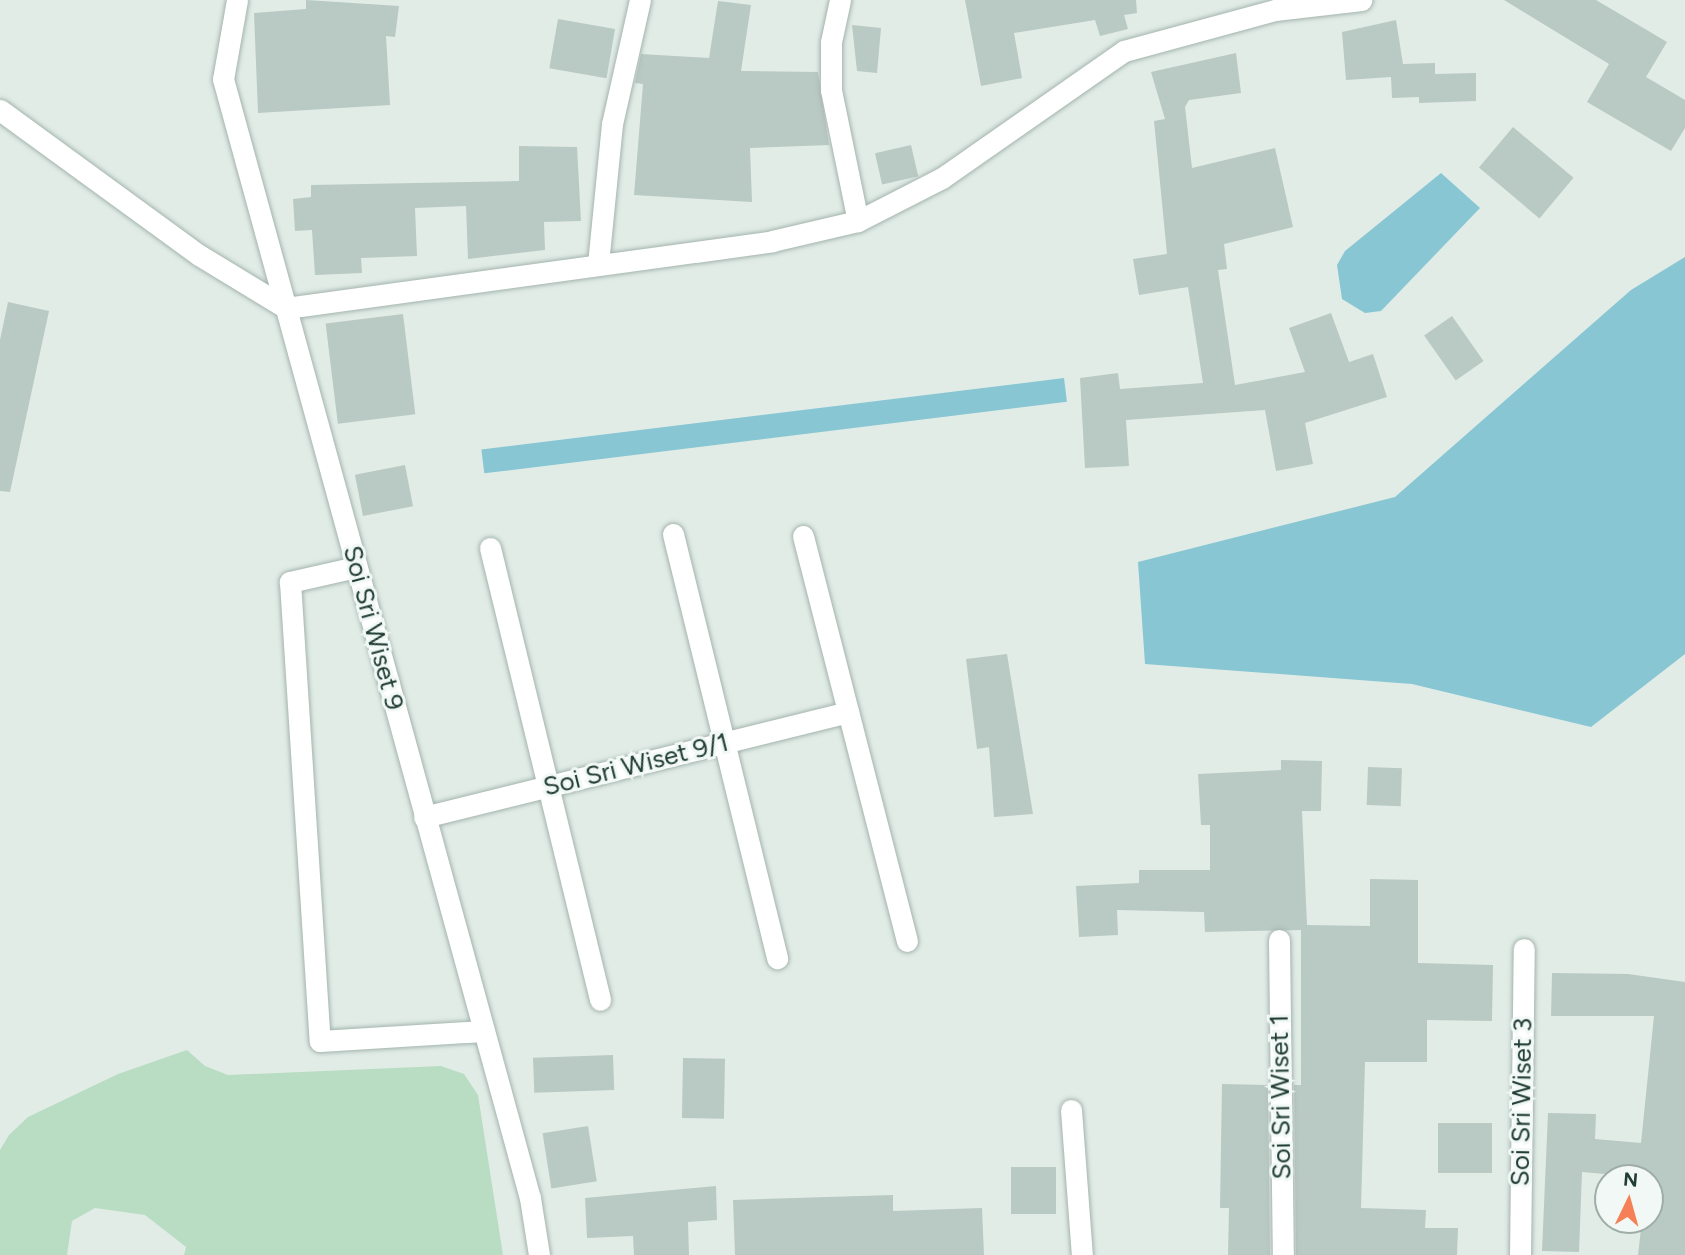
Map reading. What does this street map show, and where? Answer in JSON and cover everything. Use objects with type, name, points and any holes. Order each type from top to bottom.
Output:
[{"type":"street","name":"Soi Sri Wiset 9","points":[[237,0],[223,79],[484,1031],[539,1255]]},
{"type":"street","points":[[598,264],[612,124],[640,0]]},
{"type":"street","points":[[840,0],[831,42],[831,90],[858,221]]},
{"type":"street","points":[[0,110],[199,255],[286,308],[772,241],[858,221],[942,178],[1124,51],[1275,10],[1361,0]]},
{"type":"street","points":[[673,534],[777,958]]},
{"type":"street","points":[[803,536],[907,941]]},
{"type":"street","points":[[490,548],[600,1000]]},
{"type":"street","points":[[356,567],[290,582],[320,1041],[484,1031]]},
{"type":"street","name":"Soi Sri Wiset 9/1","points":[[424,817],[848,712]]},
{"type":"street","name":"Soi Sri Wiset 1","points":[[1279,940],[1283,1255]]},
{"type":"street","name":"Soi Sri Wiset 3","points":[[1520,1255],[1524,949]]},
{"type":"street","points":[[1071,1110],[1082,1255]]},
{"type":"green space","points":[[187,1050],[205,1066],[228,1075],[441,1066],[464,1074],[478,1095],[503,1255],[184,1255],[186,1247],[145,1215],[95,1208],[72,1221],[67,1255],[0,1255],[0,1150],[9,1135],[28,1117],[118,1074]]},
{"type":"water","points":[[1441,173],[1480,208],[1381,311],[1365,313],[1342,299],[1337,265],[1345,251]]},
{"type":"water","points":[[1685,257],[1685,654],[1591,727],[1412,684],[1145,664],[1138,562],[1395,497],[1631,290]]},
{"type":"water","points":[[1064,378],[1067,402],[484,473],[481,450]]},
{"type":"building","points":[[306,0],[399,6],[395,37],[386,36],[390,105],[258,113],[254,13],[306,9]]},
{"type":"building","points":[[965,0],[1136,0],[1137,13],[1124,15],[1128,29],[1100,36],[1095,20],[1014,33],[1022,78],[981,86]]},
{"type":"building","points":[[1504,0],[1596,0],[1667,42],[1646,77],[1685,100],[1685,128],[1671,151],[1587,102],[1609,64]]},
{"type":"building","points":[[718,1],[751,5],[741,71],[818,72],[829,145],[750,148],[752,202],[634,195],[643,84],[635,83],[641,54],[709,58]]},
{"type":"building","points":[[558,19],[615,29],[606,78],[549,68]]},
{"type":"building","points":[[1396,20],[1403,64],[1435,63],[1435,74],[1476,73],[1476,101],[1419,103],[1419,97],[1392,98],[1391,77],[1346,80],[1342,32]]},
{"type":"building","points":[[852,25],[881,28],[877,73],[857,71]]},
{"type":"building","points":[[1236,53],[1241,93],[1189,100],[1185,107],[1192,168],[1275,148],[1293,227],[1224,244],[1227,269],[1218,270],[1235,385],[1305,372],[1289,328],[1331,313],[1349,362],[1373,354],[1387,397],[1305,423],[1313,464],[1276,471],[1265,410],[1126,420],[1129,466],[1085,468],[1080,378],[1118,373],[1120,389],[1203,383],[1188,287],[1139,295],[1133,259],[1167,254],[1154,121],[1165,119],[1151,72]]},
{"type":"building","points":[[1513,127],[1574,178],[1539,218],[1479,168]]},
{"type":"building","points":[[911,145],[918,176],[882,185],[875,153]]},
{"type":"building","points":[[519,146],[577,147],[581,221],[544,222],[545,250],[468,259],[466,206],[415,208],[417,256],[361,258],[362,273],[315,275],[312,230],[295,231],[293,199],[311,197],[311,185],[519,181]]},
{"type":"building","points":[[8,302],[49,311],[10,492],[0,491],[0,340]]},
{"type":"building","points":[[403,314],[415,414],[338,424],[326,324]]},
{"type":"building","points":[[1452,316],[1484,361],[1456,381],[1424,336]]},
{"type":"building","points":[[405,465],[413,506],[363,516],[355,475]]},
{"type":"building","points":[[1007,654],[1033,814],[994,817],[989,747],[977,749],[966,659]]},
{"type":"building","points":[[1281,760],[1322,761],[1321,811],[1302,811],[1307,925],[1370,926],[1370,879],[1418,880],[1418,963],[1493,965],[1492,1021],[1427,1020],[1427,1062],[1365,1062],[1361,1208],[1426,1210],[1425,1228],[1458,1228],[1457,1255],[1296,1255],[1294,1085],[1301,1085],[1301,930],[1205,932],[1204,912],[1117,910],[1118,935],[1079,937],[1076,886],[1139,883],[1139,870],[1210,870],[1210,825],[1201,825],[1198,774],[1281,770]]},
{"type":"building","points":[[1368,767],[1402,768],[1401,806],[1367,805]]},
{"type":"building","points":[[1552,973],[1628,974],[1685,982],[1685,1255],[1638,1255],[1640,1234],[1664,1234],[1664,1164],[1594,1164],[1594,1173],[1582,1172],[1579,1252],[1542,1251],[1548,1113],[1596,1114],[1595,1139],[1641,1143],[1654,1016],[1551,1016]]},
{"type":"building","points":[[613,1055],[614,1090],[534,1093],[533,1058]]},
{"type":"building","points":[[683,1058],[725,1059],[724,1119],[682,1118]]},
{"type":"building","points":[[1222,1084],[1268,1085],[1270,1255],[1228,1255],[1229,1208],[1220,1208]]},
{"type":"building","points":[[1438,1123],[1492,1123],[1492,1173],[1438,1173]]},
{"type":"building","points":[[588,1126],[597,1181],[551,1189],[543,1133]]},
{"type":"building","points":[[1011,1167],[1056,1167],[1056,1214],[1011,1214]]},
{"type":"building","points":[[716,1186],[717,1220],[688,1222],[689,1255],[634,1255],[633,1236],[587,1238],[585,1198]]},
{"type":"building","points":[[893,1195],[893,1211],[982,1208],[984,1255],[735,1255],[733,1200]]}]
